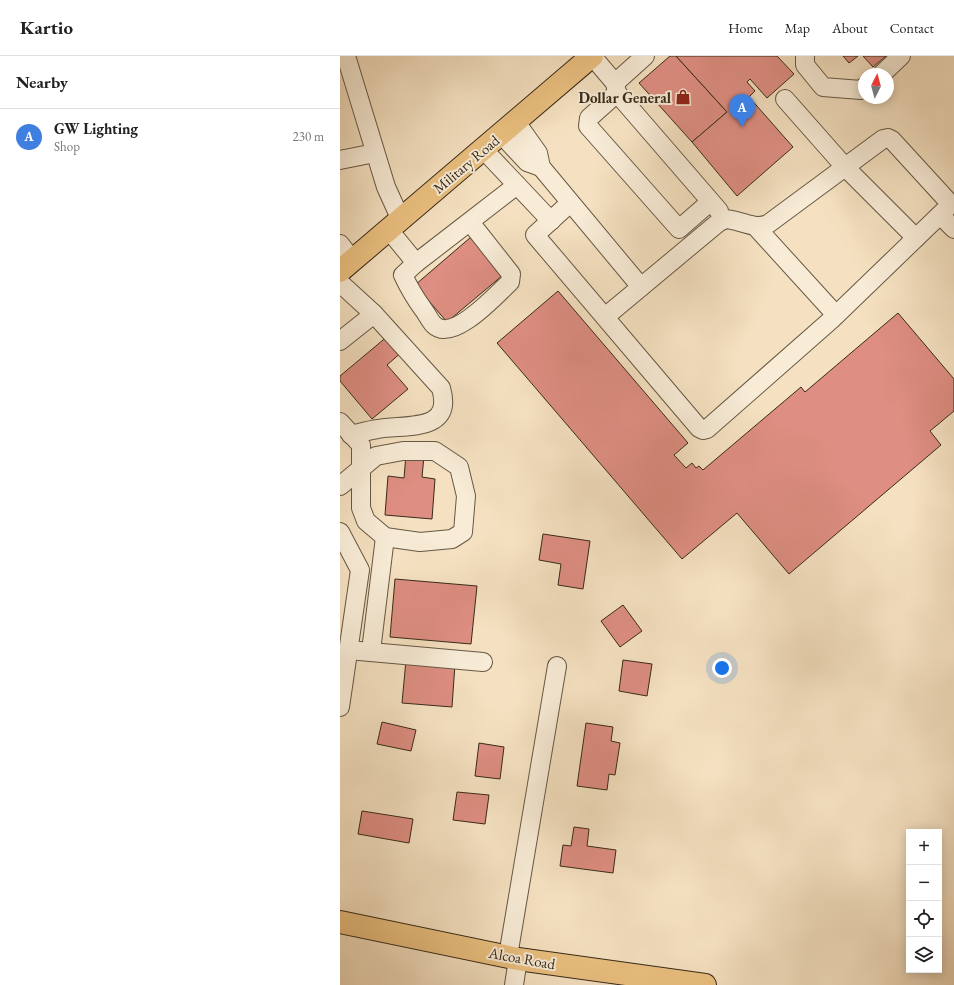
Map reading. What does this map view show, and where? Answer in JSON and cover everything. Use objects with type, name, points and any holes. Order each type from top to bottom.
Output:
[{"type":"main road","name":"Military Road","points":[[344,258],[395,225],[592,56]]},
{"type":"main road","name":"Alcoa Road","points":[[340,922],[513,957],[705,985]]},
{"type":"street","points":[[346,56],[386,187],[395,225],[410,269],[411,292],[435,326],[445,330],[455,328],[464,323],[510,282],[512,274],[470,222]]},
{"type":"street","points":[[570,203],[535,235],[702,430],[706,429],[836,315],[940,215],[948,204],[946,199],[892,140],[888,138],[883,139],[762,227],[726,219],[710,202],[616,88],[592,56]]},
{"type":"street","points":[[645,56],[589,118],[588,126],[693,244]]},
{"type":"street","points":[[806,56],[805,65],[823,87],[858,90]]},
{"type":"street","points":[[888,68],[901,56]]},
{"type":"street","points":[[785,99],[845,167],[916,238]]},
{"type":"street","points":[[509,128],[526,162],[541,167],[641,287]]},
{"type":"street","points":[[483,149],[551,221]]},
{"type":"street","points":[[340,160],[375,153]]},
{"type":"street","points":[[410,269],[517,185]]},
{"type":"street","points":[[679,229],[710,202]]},
{"type":"street","points":[[940,215],[954,229]]},
{"type":"street","points":[[605,318],[719,222],[726,219]]},
{"type":"street","points":[[755,226],[836,315]]},
{"type":"street","points":[[340,283],[374,314],[441,388],[444,399],[439,416],[425,425],[378,428],[343,428]]},
{"type":"street","points":[[340,341],[374,314]]},
{"type":"street","points":[[340,486],[361,469],[376,456],[403,451],[435,451],[459,468],[466,496],[463,532],[452,539],[420,542],[385,537],[366,521],[361,508],[361,469],[360,445],[343,428]]},
{"type":"street","points":[[340,532],[360,570],[345,661],[340,707]]},
{"type":"street","points":[[371,651],[385,537]]},
{"type":"street","points":[[354,557],[365,554],[383,556]]},
{"type":"street","points":[[345,661],[371,651],[484,662]]},
{"type":"street","points":[[514,985],[513,957],[557,666]]},
{"type":"building","name":"Dollar General","points":[[670,56],[676,56],[727,112],[692,142],[639,83]]},
{"type":"building","points":[[676,56],[777,56],[794,74],[767,98],[750,79],[747,82],[755,91],[749,97],[793,147],[737,196],[692,142],[727,112]]},
{"type":"building","points":[[843,56],[858,56],[849,63]]},
{"type":"building","points":[[863,56],[886,56],[873,67]]},
{"type":"building","points":[[471,237],[503,275],[447,322],[415,285]]},
{"type":"building","points":[[558,291],[688,443],[674,455],[686,468],[692,463],[696,468],[699,466],[703,470],[801,387],[805,392],[898,313],[954,379],[954,411],[930,431],[941,445],[789,574],[737,513],[682,559],[497,343]]},
{"type":"building","points":[[389,335],[403,351],[387,365],[408,389],[372,419],[340,381],[340,376]]},
{"type":"building","points":[[406,454],[424,456],[422,477],[435,479],[432,519],[385,515],[388,476],[404,478]]},
{"type":"building","points":[[543,534],[590,541],[583,589],[558,585],[561,564],[539,560]]},
{"type":"building","points":[[395,579],[477,586],[471,644],[390,637]]},
{"type":"building","points":[[623,605],[642,631],[620,647],[601,621]]},
{"type":"building","points":[[406,660],[455,664],[452,707],[402,703]]},
{"type":"building","points":[[623,660],[652,664],[647,696],[619,691]]},
{"type":"building","points":[[382,722],[416,730],[411,751],[377,744]]},
{"type":"building","points":[[586,723],[613,727],[611,741],[620,743],[615,775],[609,774],[607,790],[577,786]]},
{"type":"building","points":[[479,743],[504,747],[500,779],[475,776]]},
{"type":"building","points":[[457,792],[489,795],[485,824],[453,820]]},
{"type":"building","points":[[362,811],[413,819],[409,843],[358,834]]},
{"type":"building","points":[[574,827],[589,829],[587,846],[616,850],[613,873],[560,866],[563,845],[571,846]]},
{"type":"place","name":"Dollar General","points":[[683,97]]},
{"type":"place","name":"GW Lighting","points":[[742,127]]}]
